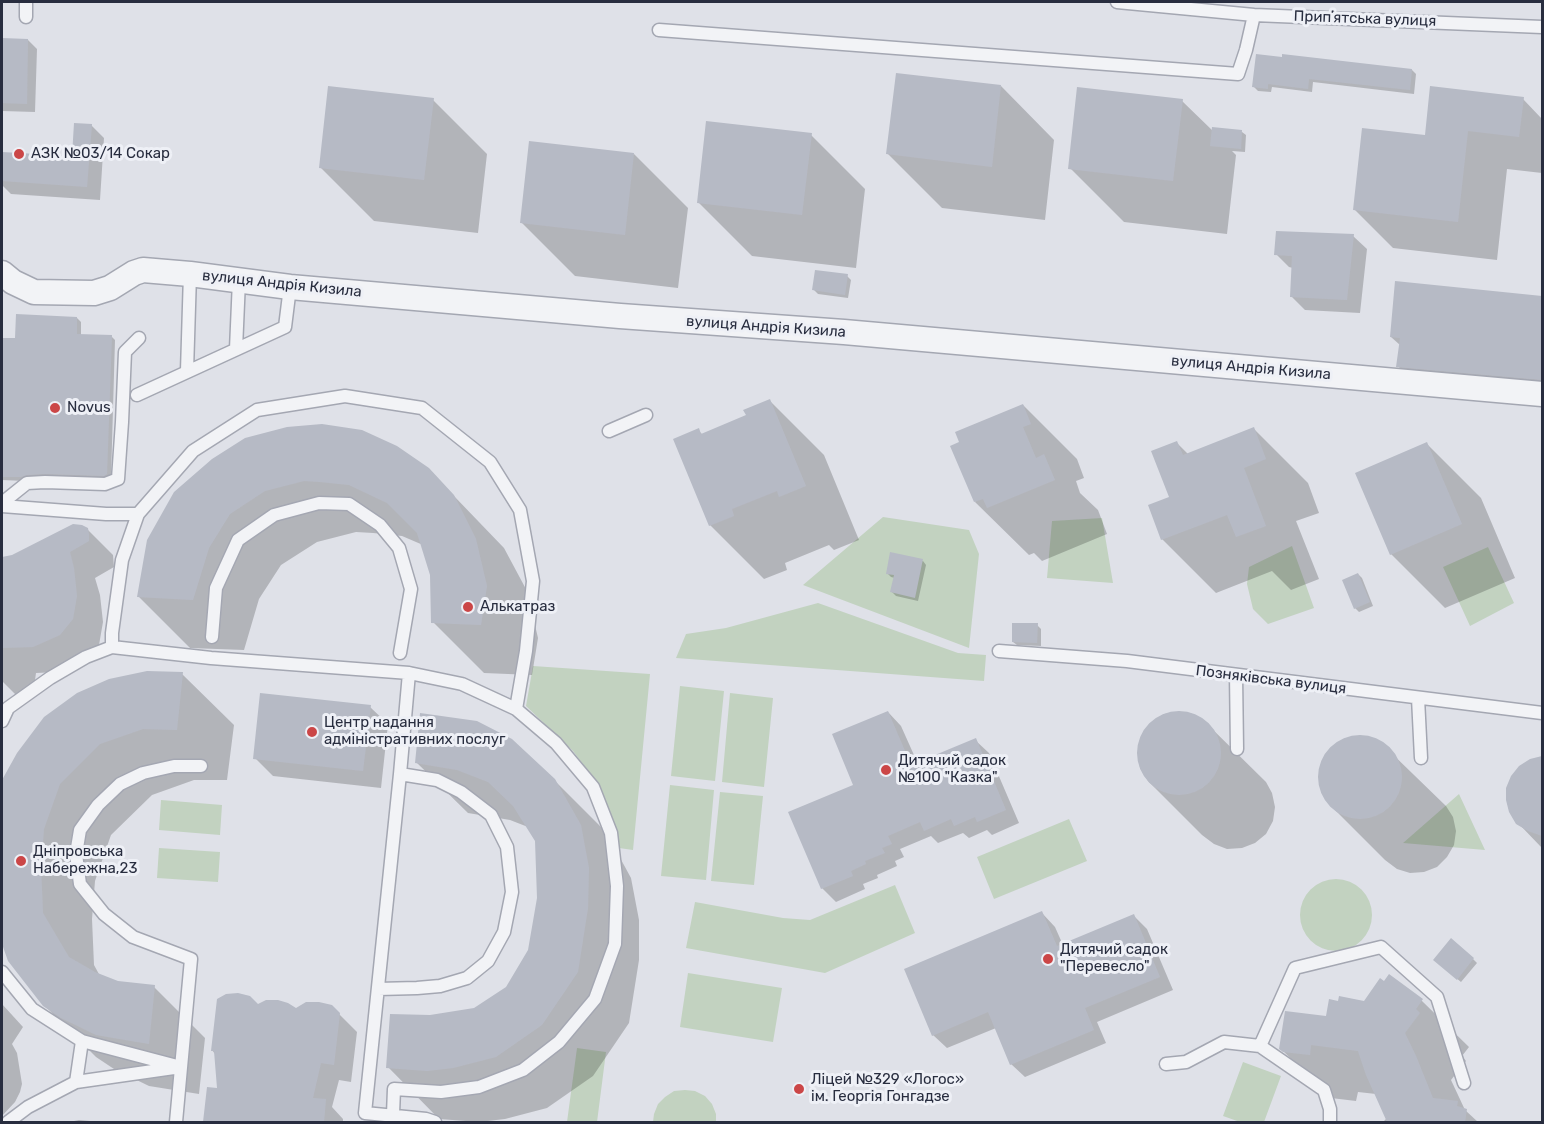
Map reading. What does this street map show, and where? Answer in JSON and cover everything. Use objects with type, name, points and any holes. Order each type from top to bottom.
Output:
[{"type":"street","name":"вулиця Андрія Кизила","points":[[2,273],[13,282],[34,292],[94,293],[110,288],[142,270],[290,287],[609,315],[844,332],[1542,394]]},
{"type":"lane","points":[[26,2],[26,17]]},
{"type":"lane","name":"Припʼятська вулиця","points":[[1116,2],[1254,15],[1542,27]]},
{"type":"lane","points":[[659,30],[1238,74],[1254,15]]},
{"type":"lane","points":[[187,372],[190,274]]},
{"type":"lane","points":[[236,349],[239,280]]},
{"type":"lane","points":[[137,395],[285,327],[290,287]]},
{"type":"lane","points":[[2,505],[27,483],[105,484],[118,480],[123,422],[125,352],[139,338]]},
{"type":"lane","points":[[112,646],[122,560],[138,514],[193,451],[257,410],[345,396],[422,408],[490,462],[520,510],[533,581],[526,651],[516,709]]},
{"type":"lane","points":[[609,431],[646,415]]},
{"type":"lane","points":[[212,637],[216,588],[237,540],[274,515],[318,503],[349,504],[380,525],[399,548],[411,589],[400,653]]},
{"type":"lane","points":[[2,505],[106,514],[138,514]]},
{"type":"lane","points":[[2,721],[8,708],[50,678],[86,657],[112,646],[211,658],[409,673],[462,684],[516,709],[556,743],[593,787],[611,833],[617,886],[615,944],[595,999],[559,1042],[523,1070],[480,1087],[441,1092],[394,1089],[393,1114]]},
{"type":"lane","name":"Позняківська вулиця","points":[[999,651],[1127,661],[1542,713]]},
{"type":"lane","points":[[409,673],[365,1113],[393,1114],[435,1122]]},
{"type":"lane","points":[[1236,675],[1237,749]]},
{"type":"lane","points":[[1418,698],[1421,758]]},
{"type":"lane","points":[[176,1122],[191,959],[133,937],[104,914],[80,884],[76,854],[80,830],[98,805],[120,784],[143,773],[174,766],[201,766]]},
{"type":"lane","points":[[378,989],[440,986],[467,978],[488,961],[504,932],[512,892],[507,847],[491,816],[461,792],[437,780],[400,774]]},
{"type":"lane","points":[[1260,1046],[1295,968],[1381,947],[1437,997],[1464,1083]]},
{"type":"lane","points":[[2,972],[32,1009],[82,1041],[182,1067]]},
{"type":"lane","points":[[76,1082],[82,1041]]},
{"type":"lane","points":[[1166,1064],[1186,1062],[1224,1042],[1260,1046],[1324,1090],[1330,1109],[1330,1122]]},
{"type":"lane","points":[[8,1122],[28,1107],[76,1082],[182,1067]]},
{"type":"green space","points":[[883,517],[969,530],[979,554],[969,648],[803,585]]},
{"type":"green space","points":[[1102,518],[1113,583],[1047,578],[1052,521]]},
{"type":"green space","points":[[1292,546],[1314,608],[1268,624],[1253,609],[1247,584],[1249,567]]},
{"type":"green space","points":[[1488,547],[1514,603],[1470,626],[1443,567]]},
{"type":"green space","points":[[818,603],[958,653],[986,655],[984,681],[676,658],[686,634],[726,628]]},
{"type":"green space","points":[[533,666],[650,674],[633,850],[619,848],[615,826],[599,786],[573,751],[526,706]]},
{"type":"green space","points":[[680,686],[724,691],[715,781],[671,776]]},
{"type":"green space","points":[[730,693],[773,698],[764,787],[722,782]]},
{"type":"green space","points":[[670,785],[714,790],[706,880],[661,876]]},
{"type":"green space","points":[[720,792],[763,796],[754,885],[711,881]]},
{"type":"green space","points":[[1459,794],[1485,850],[1403,843]]},
{"type":"green space","points":[[161,800],[222,805],[220,835],[159,830]]},
{"type":"green space","points":[[1069,819],[1087,861],[994,899],[977,857]]},
{"type":"green space","points":[[159,848],[220,852],[218,882],[157,878]]},
{"type":"green space","points":[[1336,879],[1356,885],[1366,895],[1372,915],[1366,935],[1356,945],[1336,951],[1316,945],[1306,935],[1300,915],[1306,895],[1316,885]]},
{"type":"green space","points":[[895,885],[915,933],[825,973],[686,948],[695,902],[783,918],[810,920]]},
{"type":"green space","points":[[688,973],[782,988],[773,1042],[680,1027]]},
{"type":"green space","points":[[577,1048],[606,1052],[597,1122],[567,1122]]},
{"type":"green space","points":[[1243,1062],[1281,1076],[1264,1122],[1240,1122],[1223,1116]]},
{"type":"green space","points":[[674,1091],[695,1091],[705,1096],[712,1104],[716,1122],[653,1122],[658,1104],[665,1097]]},
{"type":"building","points":[[2,38],[28,39],[27,104],[2,103]]},
{"type":"building","points":[[1256,54],[1282,57],[1282,54],[1412,69],[1410,90],[1309,79],[1308,89],[1268,84],[1268,89],[1252,87]]},
{"type":"building","points":[[896,73],[1001,85],[992,167],[886,154]]},
{"type":"building","points":[[328,86],[434,98],[424,180],[319,168]]},
{"type":"building","points":[[1430,86],[1524,97],[1519,137],[1468,131],[1458,222],[1353,210],[1362,128],[1425,135]]},
{"type":"building","points":[[1077,87],[1183,99],[1173,181],[1068,169]]},
{"type":"building","points":[[706,121],[812,133],[802,215],[697,203]]},
{"type":"building","name":"АЗК №03/14 Сокар","points":[[74,123],[92,124],[87,187],[2,181],[2,152],[72,156]]},
{"type":"building","points":[[1212,127],[1242,130],[1241,149],[1210,146]]},
{"type":"building","points":[[529,141],[634,153],[625,235],[520,223]]},
{"type":"building","points":[[1276,231],[1354,234],[1347,300],[1290,297],[1292,256],[1274,255]]},
{"type":"building","points":[[815,270],[848,274],[845,295],[812,290]]},
{"type":"building","points":[[1395,281],[1542,296],[1542,380],[1396,367],[1400,338],[1390,337]]},
{"type":"building","name":"Novus","points":[[16,314],[77,317],[77,334],[112,335],[107,474],[104,476],[45,474],[2,477],[2,338],[15,338]]},
{"type":"building","points":[[770,399],[806,486],[779,497],[777,491],[732,509],[734,516],[709,526],[673,439],[699,428],[701,434],[746,415],[743,410]]},
{"type":"building","points":[[1023,404],[1031,424],[1023,427],[1036,458],[1044,454],[1055,480],[987,508],[983,499],[974,502],[950,446],[959,442],[955,432]]},
{"type":"building","points":[[322,424],[362,430],[397,446],[429,468],[454,495],[476,539],[487,586],[481,625],[431,623],[430,575],[417,533],[387,503],[349,485],[320,482],[304,481],[265,491],[230,514],[209,548],[193,600],[137,597],[147,540],[174,492],[212,459],[245,438],[287,427]]},
{"type":"building","points":[[1254,427],[1266,459],[1244,468],[1266,526],[1236,537],[1227,515],[1161,540],[1148,505],[1169,497],[1151,451],[1177,441],[1183,455]]},
{"type":"building","points":[[1427,442],[1462,524],[1390,555],[1355,473]]},
{"type":"building","points":[[73,524],[88,528],[89,541],[70,552],[77,596],[73,619],[60,635],[33,647],[2,648],[2,557],[12,555]]},
{"type":"building","points":[[890,552],[923,559],[915,598],[890,592],[894,575],[886,574]]},
{"type":"building","points":[[1358,573],[1370,602],[1354,609],[1342,580]]},
{"type":"building","points":[[1012,623],[1038,623],[1037,643],[1012,642]]},
{"type":"building","name":"Дніпровська Набережна,23","points":[[147,671],[183,672],[177,730],[143,729],[100,744],[60,784],[44,829],[41,867],[43,913],[69,957],[95,972],[118,981],[155,985],[149,1044],[96,1035],[61,1018],[43,1006],[8,961],[2,944],[2,780],[17,753],[44,717],[77,693],[109,679]]},
{"type":"building","name":"Центр надання адміністративних послуг","points":[[260,693],[371,705],[363,771],[253,759]]},
{"type":"building","points":[[888,711],[911,765],[976,738],[1006,810],[977,822],[975,817],[954,826],[951,819],[924,831],[920,822],[888,836],[892,844],[882,848],[885,853],[865,861],[866,864],[851,871],[853,876],[821,889],[788,812],[853,785],[832,734]]},
{"type":"building","points":[[1171,711],[1187,711],[1203,718],[1214,729],[1221,745],[1218,769],[1209,783],[1187,795],[1171,795],[1155,788],[1144,777],[1137,761],[1137,745],[1144,729],[1155,718]]},
{"type":"building","points":[[420,713],[477,721],[512,739],[555,779],[581,825],[589,868],[588,908],[578,972],[542,1025],[496,1057],[453,1068],[427,1071],[386,1068],[390,1014],[430,1015],[474,1008],[506,987],[528,950],[537,898],[535,841],[513,806],[488,782],[457,770],[415,763]]},
{"type":"building","points":[[1360,735],[1376,738],[1390,747],[1399,761],[1402,777],[1399,793],[1390,807],[1376,816],[1360,819],[1344,816],[1330,807],[1321,793],[1318,777],[1321,761],[1330,747],[1344,738]]},
{"type":"building","points":[[1542,756],[1542,836],[1516,824],[1509,812],[1506,788],[1511,776],[1519,766],[1530,759]]},
{"type":"building","points":[[1042,911],[1057,946],[1134,914],[1160,977],[1085,1008],[1094,1030],[1010,1065],[988,1012],[932,1036],[904,969]]},
{"type":"building","points":[[1451,938],[1474,958],[1457,980],[1433,960]]},
{"type":"building","points":[[1389,974],[1423,999],[1416,1009],[1420,1013],[1405,1033],[1433,1098],[1458,1101],[1457,1106],[1467,1109],[1465,1122],[1387,1122],[1358,1051],[1311,1045],[1310,1055],[1283,1052],[1279,1049],[1285,1011],[1326,1016],[1329,999],[1338,1001],[1339,996],[1364,1001],[1380,978],[1384,981]]},
{"type":"building","points":[[238,993],[250,996],[258,1004],[266,1000],[278,1000],[296,1008],[306,1002],[319,1002],[332,1005],[340,1013],[334,1065],[321,1063],[313,1098],[326,1099],[324,1122],[203,1122],[207,1087],[217,1088],[214,1051],[211,1051],[217,999],[226,994]]},
{"type":"place","name":"АЗК №03/14 Сокар","points":[[19,154]]},
{"type":"place","name":"Novus","points":[[55,408]]},
{"type":"place","name":"Алькатраз","points":[[468,607]]},
{"type":"place","name":"Центр надання адміністративних послуг","points":[[312,732]]},
{"type":"place","name":"Дитячий садок №100 \"Казка\"","points":[[886,770]]},
{"type":"place","name":"Дніпровська Набережна,23","points":[[21,861]]},
{"type":"place","name":"Дитячий садок \"Перевесло\"","points":[[1048,959]]},
{"type":"place","name":"Ліцей №329 «Логос» ім. Георгія Гонгадзе","points":[[799,1089]]}]
